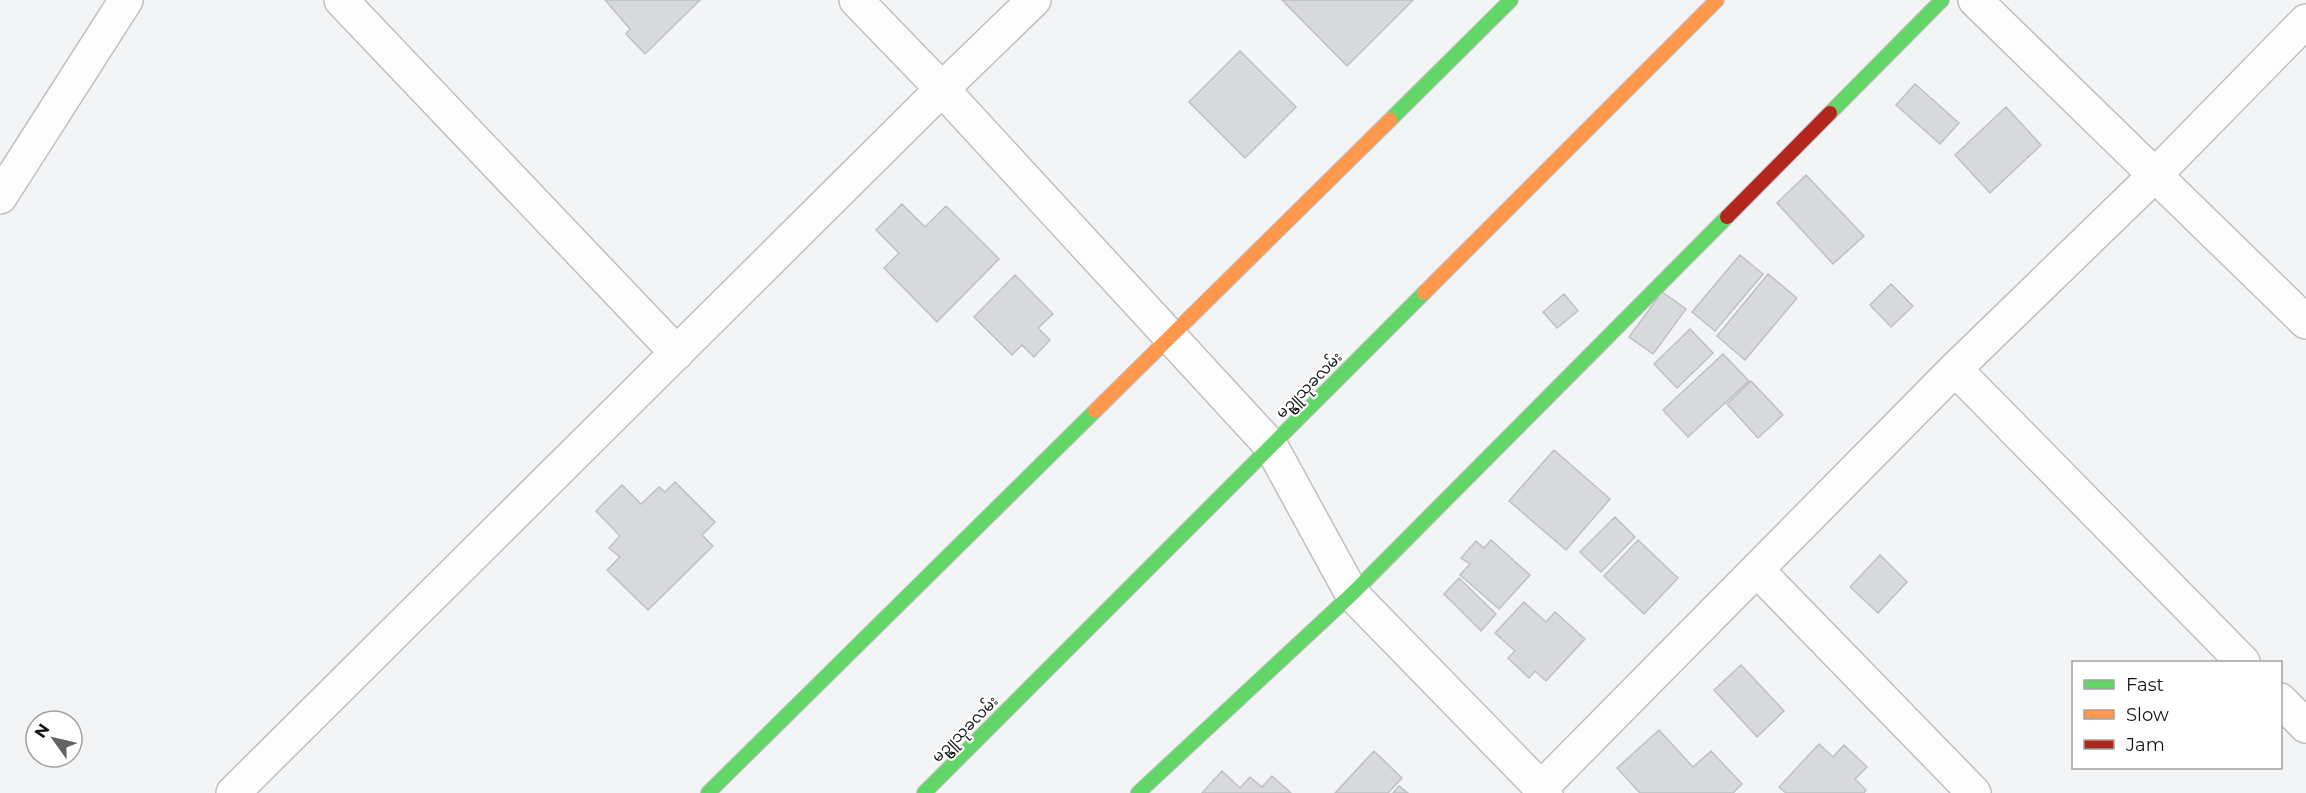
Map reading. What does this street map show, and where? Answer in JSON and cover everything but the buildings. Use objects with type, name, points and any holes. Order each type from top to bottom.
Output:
[{"type":"street","points":[[0,196],[126,0]]},
{"type":"street","points":[[341,0],[676,353]]},
{"type":"street","points":[[856,0],[942,88],[1271,446],[1352,594],[1544,791],[1955,369],[2155,175],[2306,21]]},
{"type":"street","points":[[233,793],[942,88],[1034,0]]},
{"type":"street","points":[[708,793],[1511,0]]},
{"type":"street","name":"မဥ္ဇူသုခလမ်း","points":[[924,793],[1717,0]]},
{"type":"street","points":[[1138,793],[1352,594],[1942,0]]},
{"type":"street","points":[[1975,0],[2306,322]]},
{"type":"street","points":[[1955,369],[2241,661]]},
{"type":"street","points":[[1757,570],[1974,793]]},
{"type":"street","points":[[2282,702],[2306,726]]},
{"type":"traffic: fast","points":[[1390,120],[1511,0]]},
{"type":"traffic: fast","points":[[1830,113],[1942,0]]},
{"type":"traffic: fast","points":[[1138,793],[1352,594],[1727,217]]},
{"type":"traffic: fast","points":[[924,793],[1424,293]]},
{"type":"traffic: fast","points":[[708,793],[1095,411]]},
{"type":"traffic: slow","points":[[1424,293],[1717,0]]},
{"type":"traffic: slow","points":[[1095,411],[1390,120]]},
{"type":"traffic: jam","points":[[1727,217],[1830,113]]}]
